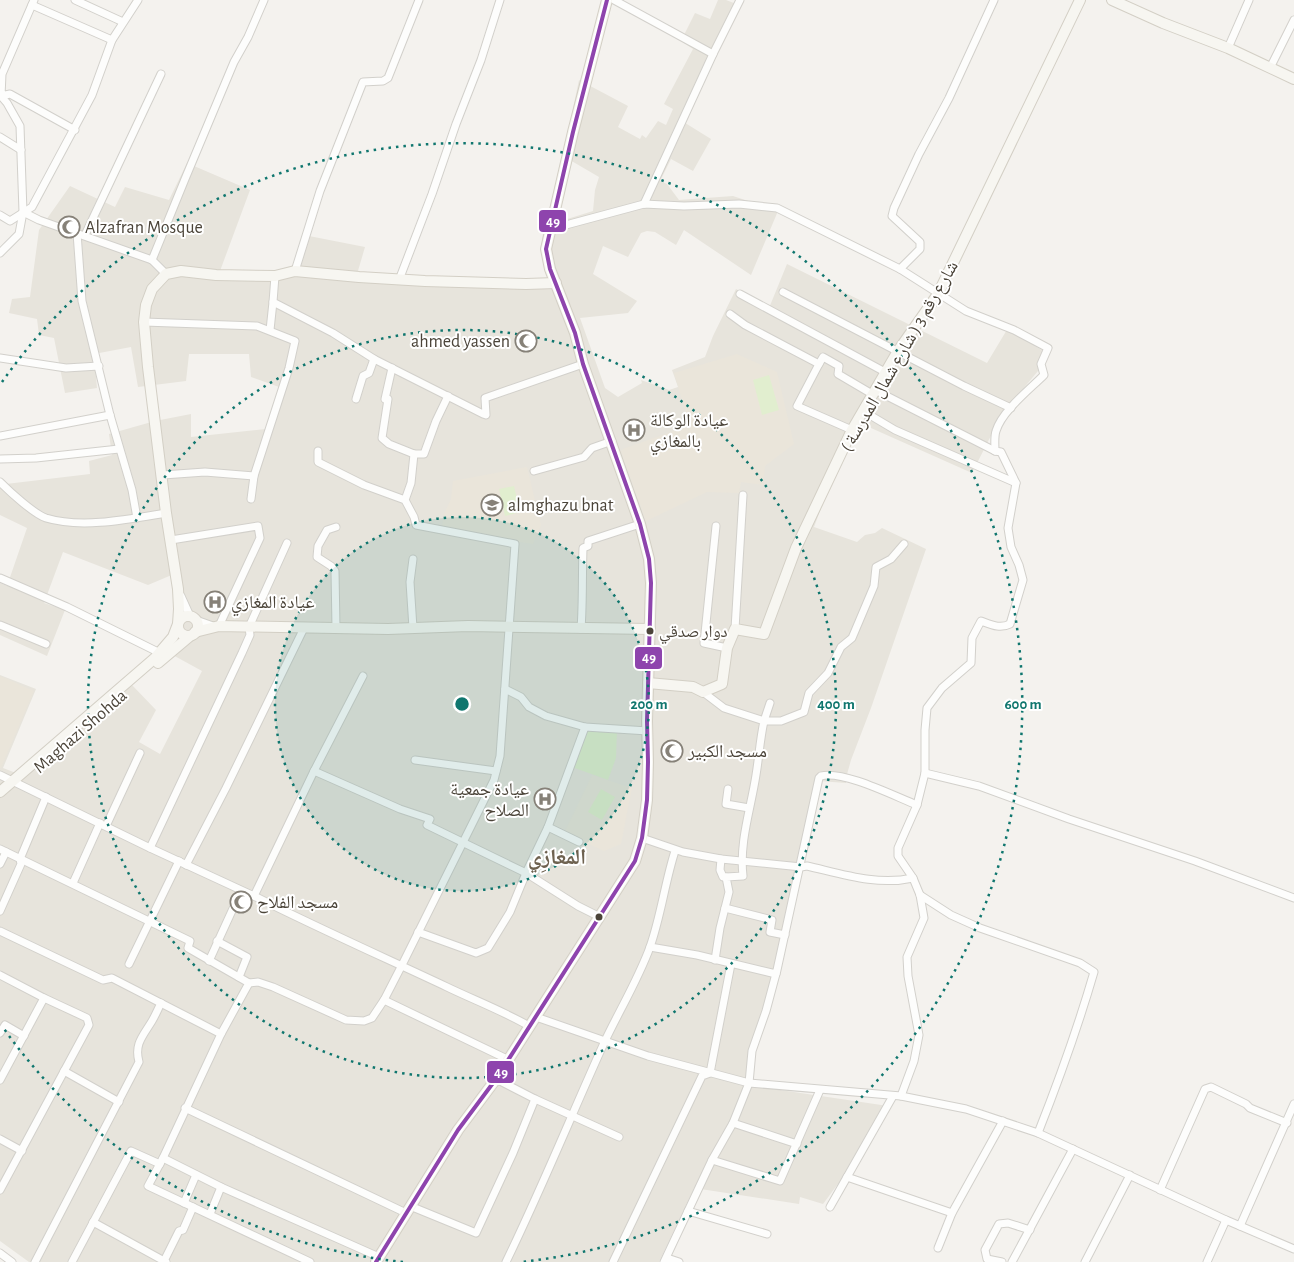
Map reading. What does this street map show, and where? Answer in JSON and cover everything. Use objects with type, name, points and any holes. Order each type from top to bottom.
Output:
[{"type":"street","points":[[75,0],[124,22]]},
{"type":"street","points":[[0,214],[10,221],[32,206],[75,130],[92,95],[112,40],[138,0]]},
{"type":"street","points":[[152,260],[234,62],[248,37],[264,0]]},
{"type":"street","points":[[295,271],[320,191],[363,82],[383,81],[388,78],[419,0]]},
{"type":"street","points":[[399,280],[481,60],[500,0]]},
{"type":"street","points":[[72,1262],[131,1151],[196,1175],[378,1259],[458,1130],[496,1079],[635,861],[642,838],[647,800],[651,583],[649,559],[640,524],[583,364],[575,333],[550,269],[546,249],[573,132],[608,0]]},
{"type":"street","points":[[614,0],[713,54]]},
{"type":"street","points":[[644,204],[740,0]]},
{"type":"street","points":[[900,268],[920,249],[920,242],[892,216],[894,208],[994,0]]},
{"type":"street","name":"شارع رقم 3 ( شارع شمال المدرسة )","points":[[735,629],[764,634],[796,548],[852,430],[898,351],[938,294],[1080,0]]},
{"type":"street","points":[[1112,0],[1163,23],[1228,48],[1294,79]]},
{"type":"street","points":[[1228,48],[1249,0]]},
{"type":"street","points":[[0,96],[2,74],[33,2],[112,40]]},
{"type":"street","points":[[1270,68],[1294,20]]},
{"type":"street","points":[[85,235],[161,74]]},
{"type":"street","points":[[0,96],[10,94],[75,130]]},
{"type":"street","points":[[0,96],[7,103],[20,126],[23,212],[18,234],[0,253]]},
{"type":"street","points":[[0,137],[22,150]]},
{"type":"street","points":[[551,229],[644,204],[684,206],[739,204],[778,208],[900,268],[966,311],[1014,330],[1048,348],[1041,364],[1044,375],[1011,408],[995,432],[995,451]]},
{"type":"street","points":[[23,212],[39,220],[152,260],[166,274]]},
{"type":"street","points":[[77,233],[82,301],[110,415],[132,490],[137,518]]},
{"type":"street","points":[[193,634],[181,634],[178,629],[178,589],[166,513],[144,322],[146,304],[152,289],[166,274],[181,271],[216,275],[275,276],[295,271],[399,280],[526,284],[556,283]]},
{"type":"street","points":[[270,330],[275,276]]},
{"type":"street","points":[[783,292],[964,386],[1011,408]]},
{"type":"street","points":[[740,294],[885,372]]},
{"type":"street","points":[[273,302],[333,333],[374,359],[486,415],[485,398],[583,364]]},
{"type":"street","points":[[730,314],[744,325],[819,364]]},
{"type":"street","points":[[144,322],[257,326],[295,341],[289,368],[254,476],[251,499]]},
{"type":"street","points":[[852,430],[797,406],[823,357],[839,366],[838,374],[995,451],[1001,452],[1016,483],[1008,528],[1011,547],[1023,580],[1010,624],[1004,627],[981,621],[972,638],[971,663],[942,688],[927,708],[925,773],[917,805],[898,848],[898,856],[920,895],[924,918],[907,957],[908,976],[919,1035],[914,1061],[901,1096]]},
{"type":"street","points":[[0,358],[66,368],[98,366]]},
{"type":"street","points":[[356,400],[363,376],[369,373],[374,359]]},
{"type":"street","points":[[392,368],[385,398],[388,399],[382,438],[389,444],[414,454],[424,454],[436,421],[448,396]]},
{"type":"street","points":[[862,411],[895,430],[1016,483]]},
{"type":"street","points":[[0,436],[110,415]]},
{"type":"street","points":[[534,471],[584,457],[592,448],[612,442]]},
{"type":"street","points":[[0,459],[54,457],[119,449]]},
{"type":"street","points":[[0,864],[3,850],[190,941],[188,948],[249,982],[258,982],[346,1020],[364,1021],[372,1018],[384,1000],[402,965],[494,780],[500,756],[515,544],[416,525],[405,500],[364,485],[318,462],[318,451]]},
{"type":"street","points":[[405,500],[411,483],[414,454]]},
{"type":"street","points":[[163,475],[205,472],[254,476]]},
{"type":"street","points":[[0,482],[10,492],[44,517],[70,523],[137,518],[166,513]]},
{"type":"street","points":[[703,692],[722,684],[727,648],[735,629],[743,495]]},
{"type":"street","points":[[582,629],[583,548],[588,546],[588,541],[640,524]]},
{"type":"street","points":[[158,657],[193,634],[216,626],[260,538],[258,526],[171,540]]},
{"type":"street","points":[[716,526],[704,643],[727,648]]},
{"type":"street","points":[[336,527],[327,530],[318,546],[318,557],[335,571],[336,628]]},
{"type":"street","points":[[150,848],[242,653],[250,635],[249,627],[287,543]]},
{"type":"street","points":[[648,683],[693,687],[724,708],[764,721],[781,721],[804,712],[809,694],[828,674],[841,647],[852,638],[874,586],[876,567],[891,560],[904,544]]},
{"type":"street","points":[[413,559],[410,590],[413,628]]},
{"type":"street","points":[[0,578],[67,607],[158,657]]},
{"type":"street","points":[[178,589],[198,625],[193,634]]},
{"type":"street","points":[[158,657],[170,642],[181,618],[193,618],[216,626],[249,627],[413,628],[468,626],[650,629]]},
{"type":"street","points":[[0,625],[46,644]]},
{"type":"street","points":[[129,964],[150,922],[235,771],[304,628]]},
{"type":"street","name":"Maghazi Shohda","points":[[0,800],[16,782],[158,657]]},
{"type":"street","points":[[254,896],[314,771],[363,676]]},
{"type":"street","points":[[505,690],[522,697],[529,707],[546,716],[585,727],[648,731]]},
{"type":"street","points":[[721,859],[720,870],[723,877],[744,876],[742,860],[749,808],[764,721],[770,703]]},
{"type":"street","points":[[418,932],[476,953],[488,948],[510,912],[548,827],[585,727]]},
{"type":"street","points":[[73,883],[140,753]]},
{"type":"street","points":[[416,760],[496,770]]},
{"type":"street","points":[[314,771],[400,809],[430,819],[427,825],[456,841],[463,842],[526,873],[578,906],[600,916]]},
{"type":"street","points":[[925,773],[979,786],[1069,819],[1195,861],[1294,898]]},
{"type":"street","points":[[0,775],[240,891],[506,1013],[529,1026]]},
{"type":"street","points":[[679,1262],[665,1260],[712,1160],[733,1123],[749,1083],[752,1050],[776,974],[821,776],[831,775],[848,778],[917,805]]},
{"type":"street","name":"Maghazi Shohda","points":[[0,792],[16,782]]},
{"type":"street","points":[[728,789],[726,804],[749,808]]},
{"type":"street","points":[[0,911],[21,864],[20,859],[46,797]]},
{"type":"street","points":[[548,827],[579,842]]},
{"type":"street","points":[[642,838],[675,851],[721,859],[807,866],[867,880],[898,881],[912,878]]},
{"type":"street","points":[[506,1262],[604,1042],[650,947],[675,851]]},
{"type":"street","points":[[715,960],[729,892],[726,877]]},
{"type":"street","points":[[209,961],[240,891]]},
{"type":"street","points":[[920,895],[951,915],[980,928],[1080,962],[1094,972],[1079,1024],[1038,1133]]},
{"type":"street","points":[[725,908],[772,920],[770,932],[785,935]]},
{"type":"street","points":[[0,932],[103,980],[112,978],[221,1034]]},
{"type":"street","points":[[217,941],[247,957],[239,977]]},
{"type":"street","points":[[650,947],[687,953],[776,974]]},
{"type":"street","points":[[710,1073],[731,964]]},
{"type":"street","points":[[0,975],[87,1018],[89,1025],[0,1190]]},
{"type":"street","points":[[249,982],[221,1034],[148,1186],[306,1261]]},
{"type":"street","points":[[0,1080],[44,998]]},
{"type":"street","points":[[384,1000],[508,1060]]},
{"type":"street","points":[[35,1262],[139,1062],[137,1054],[139,1040],[161,1003]]},
{"type":"street","points":[[536,1017],[648,1056],[749,1083],[901,1096],[966,1109],[1038,1133],[1226,1220],[1294,1249]]},
{"type":"street","points":[[0,1033],[4,1025],[24,1036]]},
{"type":"street","points":[[64,1072],[119,1102]]},
{"type":"street","points":[[613,1262],[702,1076],[710,1073]]},
{"type":"street","points":[[496,1079],[535,1099],[620,1137]]},
{"type":"street","points":[[1160,1190],[1205,1089],[1210,1087],[1246,1104],[1250,1108],[1287,1123]]},
{"type":"street","points":[[712,1160],[780,1181],[820,1090]]},
{"type":"street","points":[[830,1207],[893,1096]]},
{"type":"street","points":[[185,1108],[408,1210],[476,1233],[513,1153],[535,1099]]},
{"type":"street","points":[[1240,1226],[1294,1104]]},
{"type":"street","points":[[938,1248],[952,1213],[1003,1121]]},
{"type":"street","points":[[733,1123],[797,1144]]},
{"type":"street","points":[[0,1139],[22,1151]]},
{"type":"street","points":[[1012,1262],[1073,1149]]},
{"type":"street","points":[[184,1203],[196,1175]]},
{"type":"street","points":[[1085,1262],[1130,1175]]},
{"type":"street","points":[[847,1177],[952,1213]]},
{"type":"street","points":[[210,1214],[221,1187]]},
{"type":"street","points":[[93,1222],[165,1261],[178,1232],[183,1230],[193,1206]]},
{"type":"street","points":[[688,1210],[767,1234]]},
{"type":"street","points":[[1207,1262],[1226,1220]]},
{"type":"street","points":[[1002,1262],[988,1259],[985,1250],[999,1224],[1008,1223],[1030,1230]]},
{"type":"street","points":[[0,1253],[12,1262]]},
{"type":"shaded area","points":[[718,0],[726,0],[739,5],[682,121],[711,139],[693,171],[671,159],[660,181],[667,184],[679,200],[733,196],[778,211],[751,275],[684,230],[676,245],[655,232],[647,231],[641,233],[628,257],[603,246],[593,274],[637,301],[628,313],[580,318],[605,388],[618,397],[642,383],[641,380],[669,390],[678,387],[672,370],[705,357],[736,289],[769,308],[787,264],[987,363],[1008,328],[1046,353],[1038,371],[1002,414],[972,473],[862,424],[834,474],[814,527],[857,542],[865,535],[875,533],[882,528],[926,549],[851,760],[846,783],[819,781],[746,1085],[888,1106],[858,1157],[823,1204],[800,1197],[799,1204],[694,1188],[659,1262],[29,1262],[0,1241],[0,675],[36,689],[3,768],[16,773],[132,685],[156,710],[139,742],[160,754],[202,671],[160,648],[172,631],[176,609],[174,574],[148,585],[63,552],[44,603],[65,610],[47,656],[0,635],[0,583],[7,586],[27,528],[0,515],[0,480],[6,484],[90,474],[89,461],[112,455],[109,434],[155,421],[191,414],[191,437],[266,429],[279,387],[251,377],[249,354],[189,354],[186,381],[138,387],[131,347],[94,354],[97,388],[65,393],[54,338],[39,335],[37,319],[9,313],[12,299],[30,297],[39,230],[70,186],[115,207],[125,187],[169,200],[187,163],[250,190],[220,271],[292,271],[309,236],[365,247],[355,281],[549,279],[542,244],[545,211],[564,220],[593,211],[595,190],[599,177],[563,156],[579,80],[628,106],[618,127],[640,139],[642,135],[646,138],[658,121],[666,125],[673,109],[664,104],[693,49],[681,41],[695,13],[710,19]]},
{"type":"shaded area","points":[[737,354],[777,372],[794,444],[765,466],[763,485],[741,482],[739,493],[707,492],[646,521],[621,451],[682,428],[689,423],[674,373]]},
{"type":"shaded area","name":"almghazu bnat","points":[[527,467],[541,525],[533,544],[441,530],[444,514],[451,499],[453,481]]},
{"type":"shaded area","points":[[0,676],[34,691],[1,768],[0,768]]},
{"type":"shaded area","points":[[592,775],[632,788],[621,844],[604,851],[564,833]]},
{"type":"green space","points":[[769,375],[779,410],[762,415],[753,380]]},
{"type":"green space","points":[[514,486],[520,512],[505,516],[499,489]]},
{"type":"green space","points":[[586,727],[617,731],[616,758],[608,780],[572,767]]},
{"type":"green space","points":[[601,789],[615,797],[602,820],[588,812]]},
{"type":"transit line","name":"49","points":[[376,1262],[458,1130],[496,1079],[635,861],[642,838],[647,800],[648,762],[647,721],[651,583],[649,559],[640,524],[583,364],[575,333],[550,269],[546,249],[573,132],[607,0]]},
{"type":"place","name":"Alzafran Mosque","points":[[69,227]]},
{"type":"place","name":"ahmed yassen","points":[[526,341]]},
{"type":"place","name":"عيادة الوكالة بالمغازي","points":[[634,430]]},
{"type":"place","name":"almghazu bnat","points":[[492,505]]},
{"type":"place","name":"عيادة المغازي","points":[[215,602]]},
{"type":"place","name":"دوار صدقي","points":[[650,631]]},
{"type":"place","name":"مسجد الكبير","points":[[672,751]]},
{"type":"place","name":"عيادة جمعية الصلاح","points":[[545,799]]},
{"type":"place","name":"مسجد الفلاح","points":[[241,902]]},
{"type":"district","name":"المغازِي","points":[[557,856]]}]
